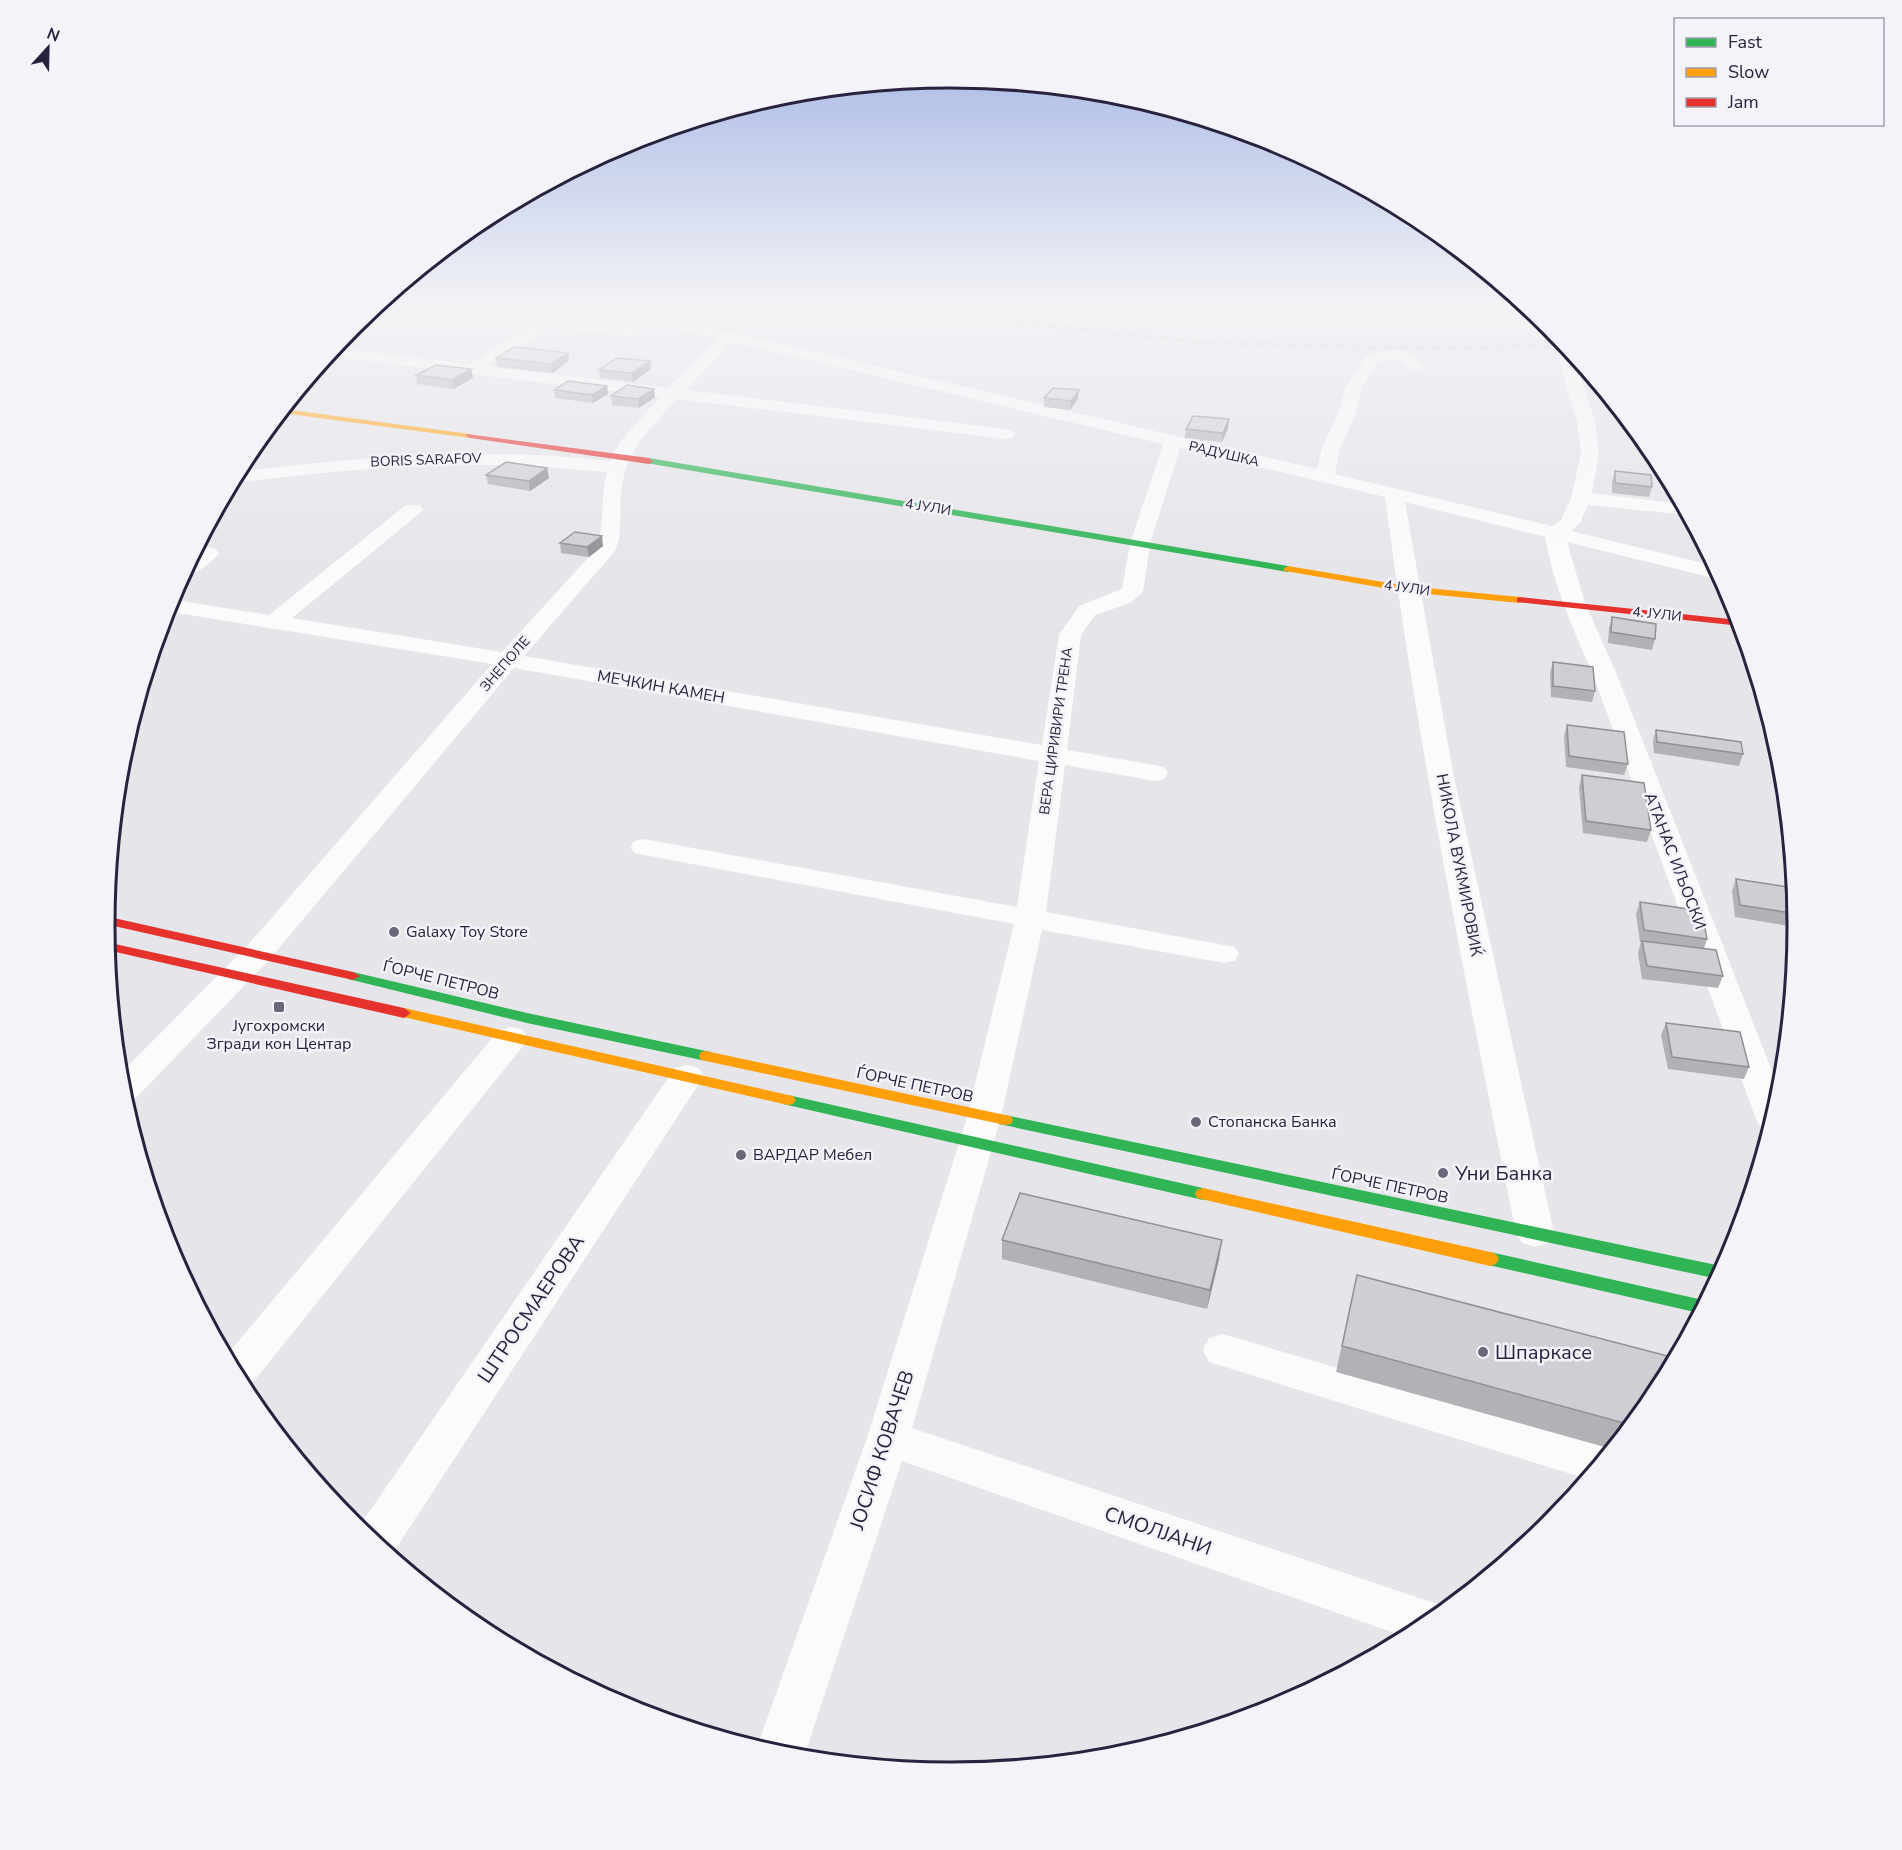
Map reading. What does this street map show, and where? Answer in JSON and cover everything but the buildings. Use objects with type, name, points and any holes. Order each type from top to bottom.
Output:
[{"type":"street","points":[[668,391],[1006,434]]},
{"type":"street","name":"РАДУШКА","points":[[957,391],[1324,477],[1708,571]]},
{"type":"street","points":[[1324,477],[1331,448],[1347,413],[1353,391]]},
{"type":"street","points":[[1573,605],[1559,564],[1555,533],[1570,523],[1581,498],[1590,453],[1579,391]]},
{"type":"street","name":"ЗНЕПОЛЕ","points":[[130,1084],[248,964],[508,660],[605,552],[610,543],[612,489],[619,462],[626,447],[674,392]]},
{"type":"street","name":"4 ЈУЛИ","points":[[290,412],[1140,544],[1407,589],[1573,605]]},
{"type":"street","name":"ВЕРА ЦИРИВИРИ ТРЕНА","points":[[980,1130],[1030,918],[1070,635],[1081,617],[1095,606],[1120,601],[1132,592],[1140,544],[1173,442]]},
{"type":"street","name":"BORIS SARAFOV","points":[[245,476],[334,464],[505,457],[619,462]]},
{"type":"street","name":"НИКОЛА ВУКМИРОВИЌ","points":[[1394,494],[1407,589],[1465,900],[1535,1233]]},
{"type":"street","points":[[1581,498],[1676,509]]},
{"type":"street","points":[[273,623],[413,509]]},
{"type":"street","points":[[198,560],[209,553]]},
{"type":"street","name":"4. ЈУЛИ","points":[[1573,605],[1730,622]]},
{"type":"street","name":"AТАНАС ИЉОСКИ","points":[[1573,605],[1603,670],[1767,1104]]},
{"type":"street","name":"МЕЧКИН КАМЕН","points":[[177,607],[508,660],[1155,773]]},
{"type":"street","points":[[644,847],[1224,954]]},
{"type":"street","name":"ЃОРЧЕ ПЕТРОВ","points":[[114,923],[248,964],[511,1038],[687,1076],[1535,1233],[1712,1271]]},
{"type":"street","name":"ЃОРЧЕ ПЕТРОВ","points":[[115,947],[248,964],[527,1018],[1695,1306]]},
{"type":"street","points":[[241,1367],[511,1038]]},
{"type":"street","name":"ШТРОСМАЕРОВА","points":[[379,1535],[687,1076]]},
{"type":"street","name":"ЈОСИФ КОВАЧЕВ","points":[[783,1744],[888,1438],[980,1130]]},
{"type":"street","points":[[1223,1350],[1592,1462]]},
{"type":"street","name":"СМОЛЈАНИ","points":[[888,1438],[1418,1619]]},
{"type":"traffic: fast","points":[[649,461],[1288,569]]},
{"type":"traffic: fast","points":[[353,976],[527,1018],[706,1056]]},
{"type":"traffic: fast","points":[[788,1100],[1203,1194]]},
{"type":"traffic: fast","points":[[1005,1120],[1712,1271]]},
{"type":"traffic: fast","points":[[1490,1259],[1695,1305]]},
{"type":"traffic: slow","points":[[290,412],[470,436]]},
{"type":"traffic: slow","points":[[1288,569],[1407,589],[1520,600]]},
{"type":"traffic: slow","points":[[404,1013],[788,1100]]},
{"type":"traffic: slow","points":[[706,1056],[1005,1120]]},
{"type":"traffic: slow","points":[[1203,1194],[1490,1259]]},
{"type":"traffic: jam","points":[[470,436],[649,461]]},
{"type":"traffic: jam","points":[[1520,600],[1730,622]]},
{"type":"traffic: jam","points":[[114,922],[353,976]]},
{"type":"traffic: jam","points":[[115,948],[404,1013]]},
{"type":"place","name":"Galaxy Toy Store","points":[[394,932]]},
{"type":"place","name":"Југохромски Згради кон Центар","points":[[279,1007]]},
{"type":"place","name":"Стопанска Банка","points":[[1196,1122]]},
{"type":"place","name":"ВАРДАР Мебел","points":[[741,1155]]},
{"type":"place","name":"Уни Банка","points":[[1443,1173]]},
{"type":"place","name":"Шпаркасе","points":[[1483,1352]]}]
